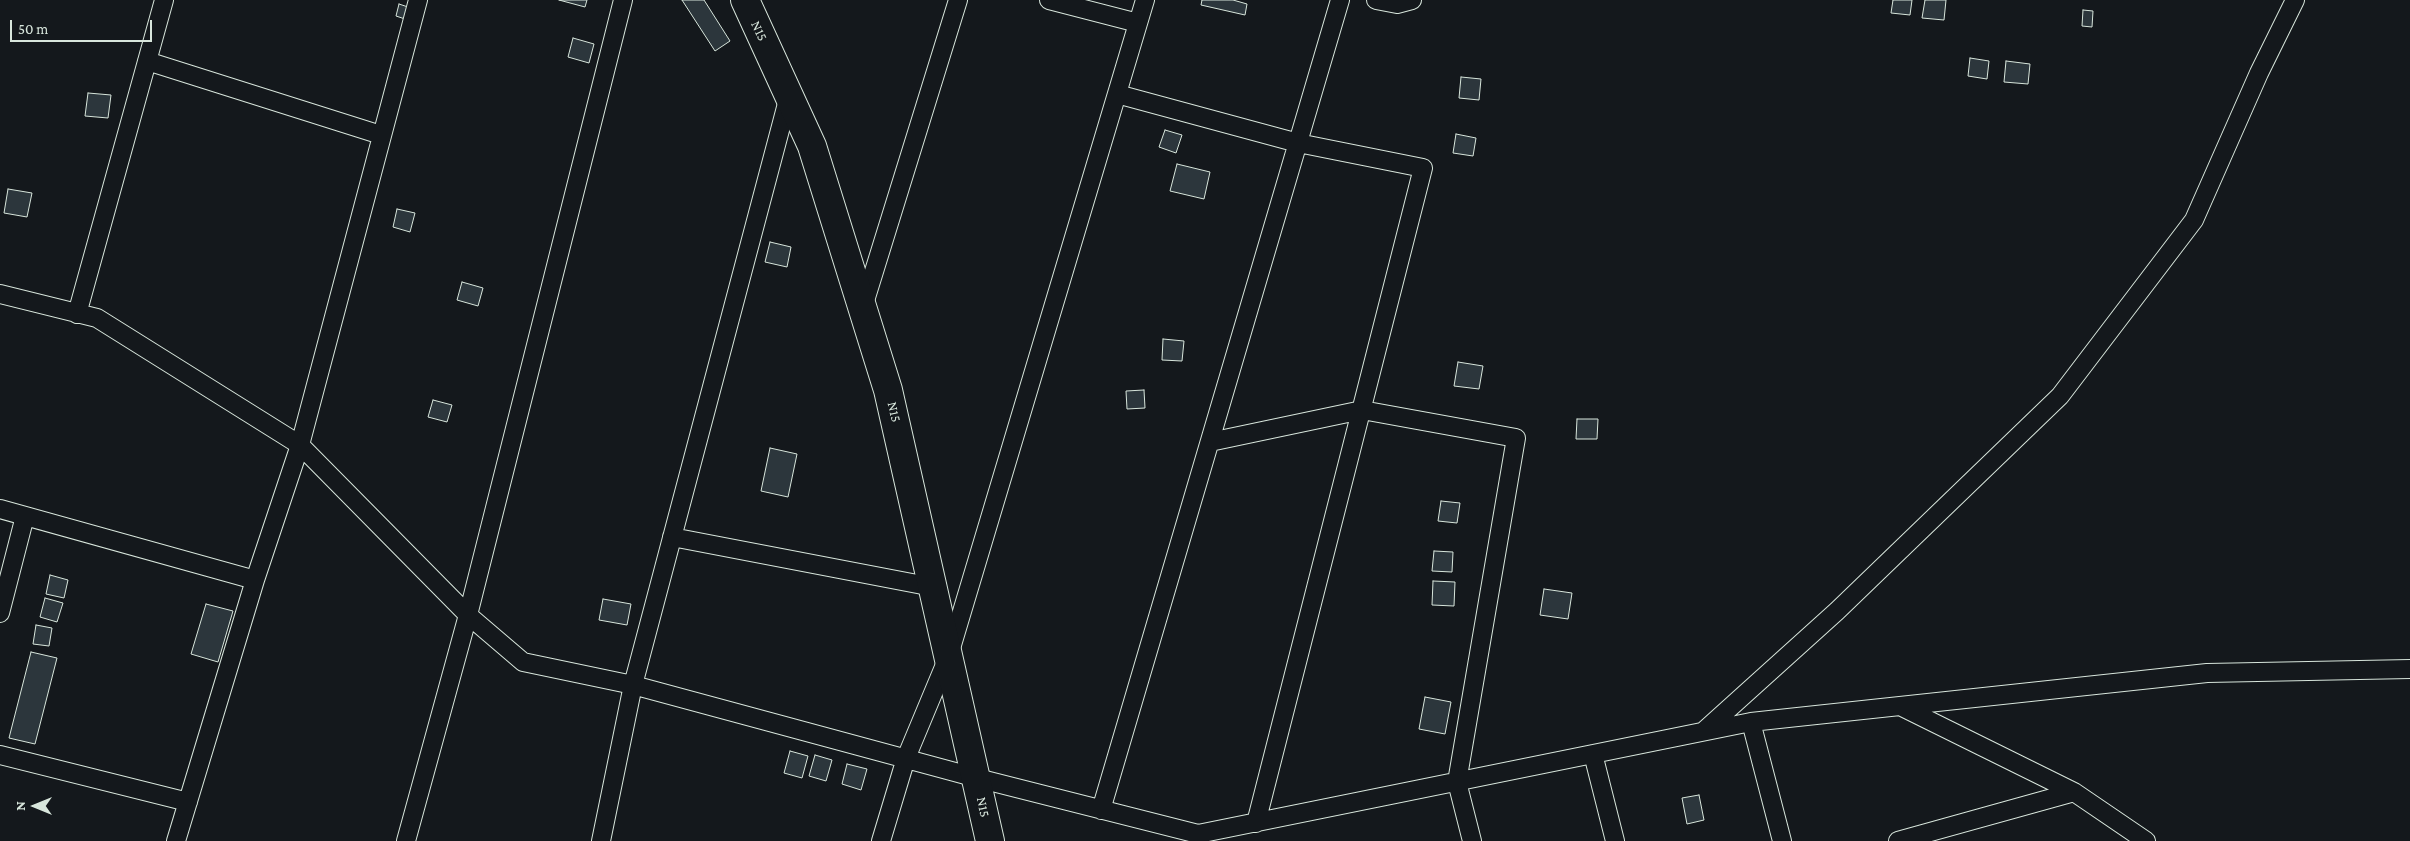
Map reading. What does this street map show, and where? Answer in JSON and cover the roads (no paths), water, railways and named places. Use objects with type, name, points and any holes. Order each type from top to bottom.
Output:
[{"type":"main road","name":"N15","points":[[745,0],[812,146],[888,390],[990,841]]},
{"type":"street","points":[[77,314],[164,0]]},
{"type":"street","points":[[176,841],[255,580],[300,445],[418,0]]},
{"type":"street","points":[[406,841],[468,616],[623,0]]},
{"type":"street","points":[[863,308],[958,0]]},
{"type":"street","points":[[1050,0],[1138,23]]},
{"type":"street","points":[[880,841],[906,758],[949,655],[1145,0]]},
{"type":"street","points":[[1102,810],[1340,0]]},
{"type":"street","points":[[1376,0],[1397,4],[1412,0]]},
{"type":"street","points":[[1704,731],[1837,611],[2060,396],[2194,220],[2259,73],[2295,0]]},
{"type":"street","points":[[147,61],[381,136]]},
{"type":"street","points":[[1117,94],[1298,143],[1423,168],[1256,823]]},
{"type":"street","points":[[602,841],[633,685],[789,96]]},
{"type":"street","points":[[0,294],[97,318],[300,445],[468,616],[523,662],[633,685],[1102,810],[1199,838],[1256,823],[1751,722],[2207,673],[2410,669]]},
{"type":"street","points":[[1210,442],[1362,410],[1516,438],[1457,782],[1472,841]]},
{"type":"street","points":[[0,509],[255,580]]},
{"type":"street","points":[[0,613],[25,516]]},
{"type":"street","points":[[672,536],[934,587]]},
{"type":"street","points":[[1900,706],[2074,792],[2146,841]]},
{"type":"street","points":[[1751,722],[1782,841]]},
{"type":"street","points":[[1593,754],[1614,841]]},
{"type":"street","points":[[0,755],[188,802]]},
{"type":"street","points":[[1898,841],[2074,792]]}]
